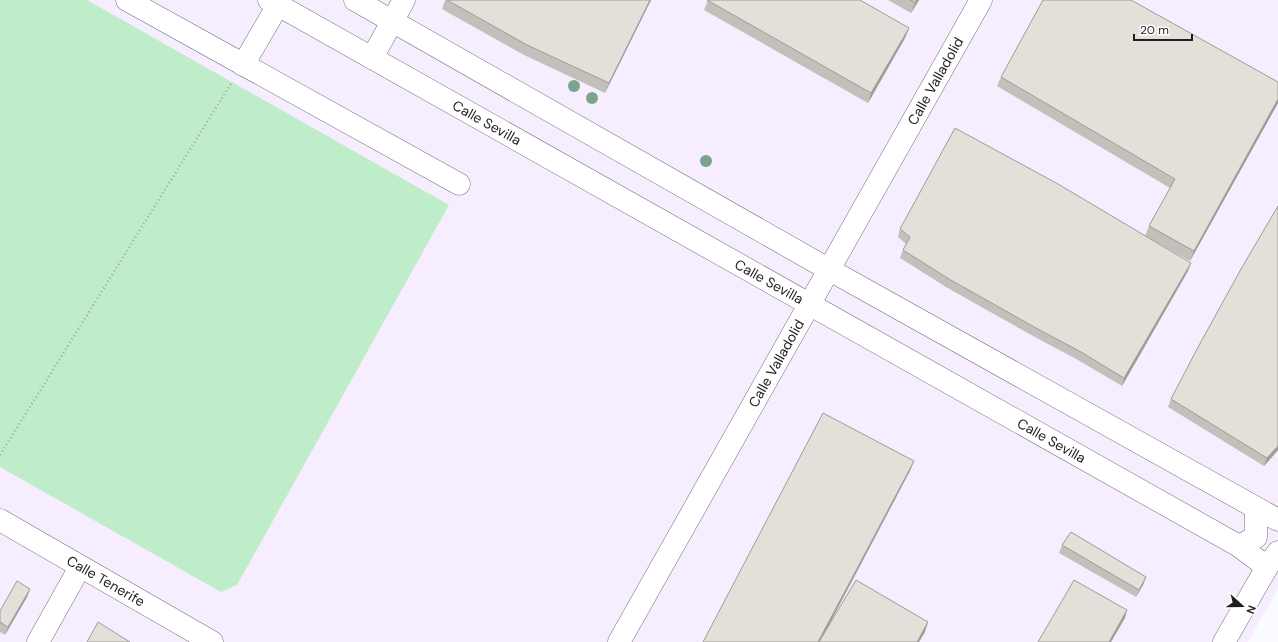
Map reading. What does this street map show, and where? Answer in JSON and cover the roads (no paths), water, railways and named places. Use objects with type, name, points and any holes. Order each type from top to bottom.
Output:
[{"type":"street","points":[[127,0],[459,184]]},
{"type":"street","points":[[354,0],[828,269],[1278,520]]},
{"type":"street","points":[[372,58],[404,0]]},
{"type":"street","name":"Calle Valladolid","points":[[618,642],[980,0]]},
{"type":"street","points":[[243,64],[273,3]]},
{"type":"street","name":"Calle Sevilla","points":[[273,3],[1239,546],[1272,559]]},
{"type":"street","points":[[1239,546],[1256,538],[1256,508]]},
{"type":"street","name":"Calle Tenerife","points":[[0,520],[212,642]]},
{"type":"street","points":[[1224,642],[1272,559]]},
{"type":"street","points":[[38,642],[80,567]]}]
